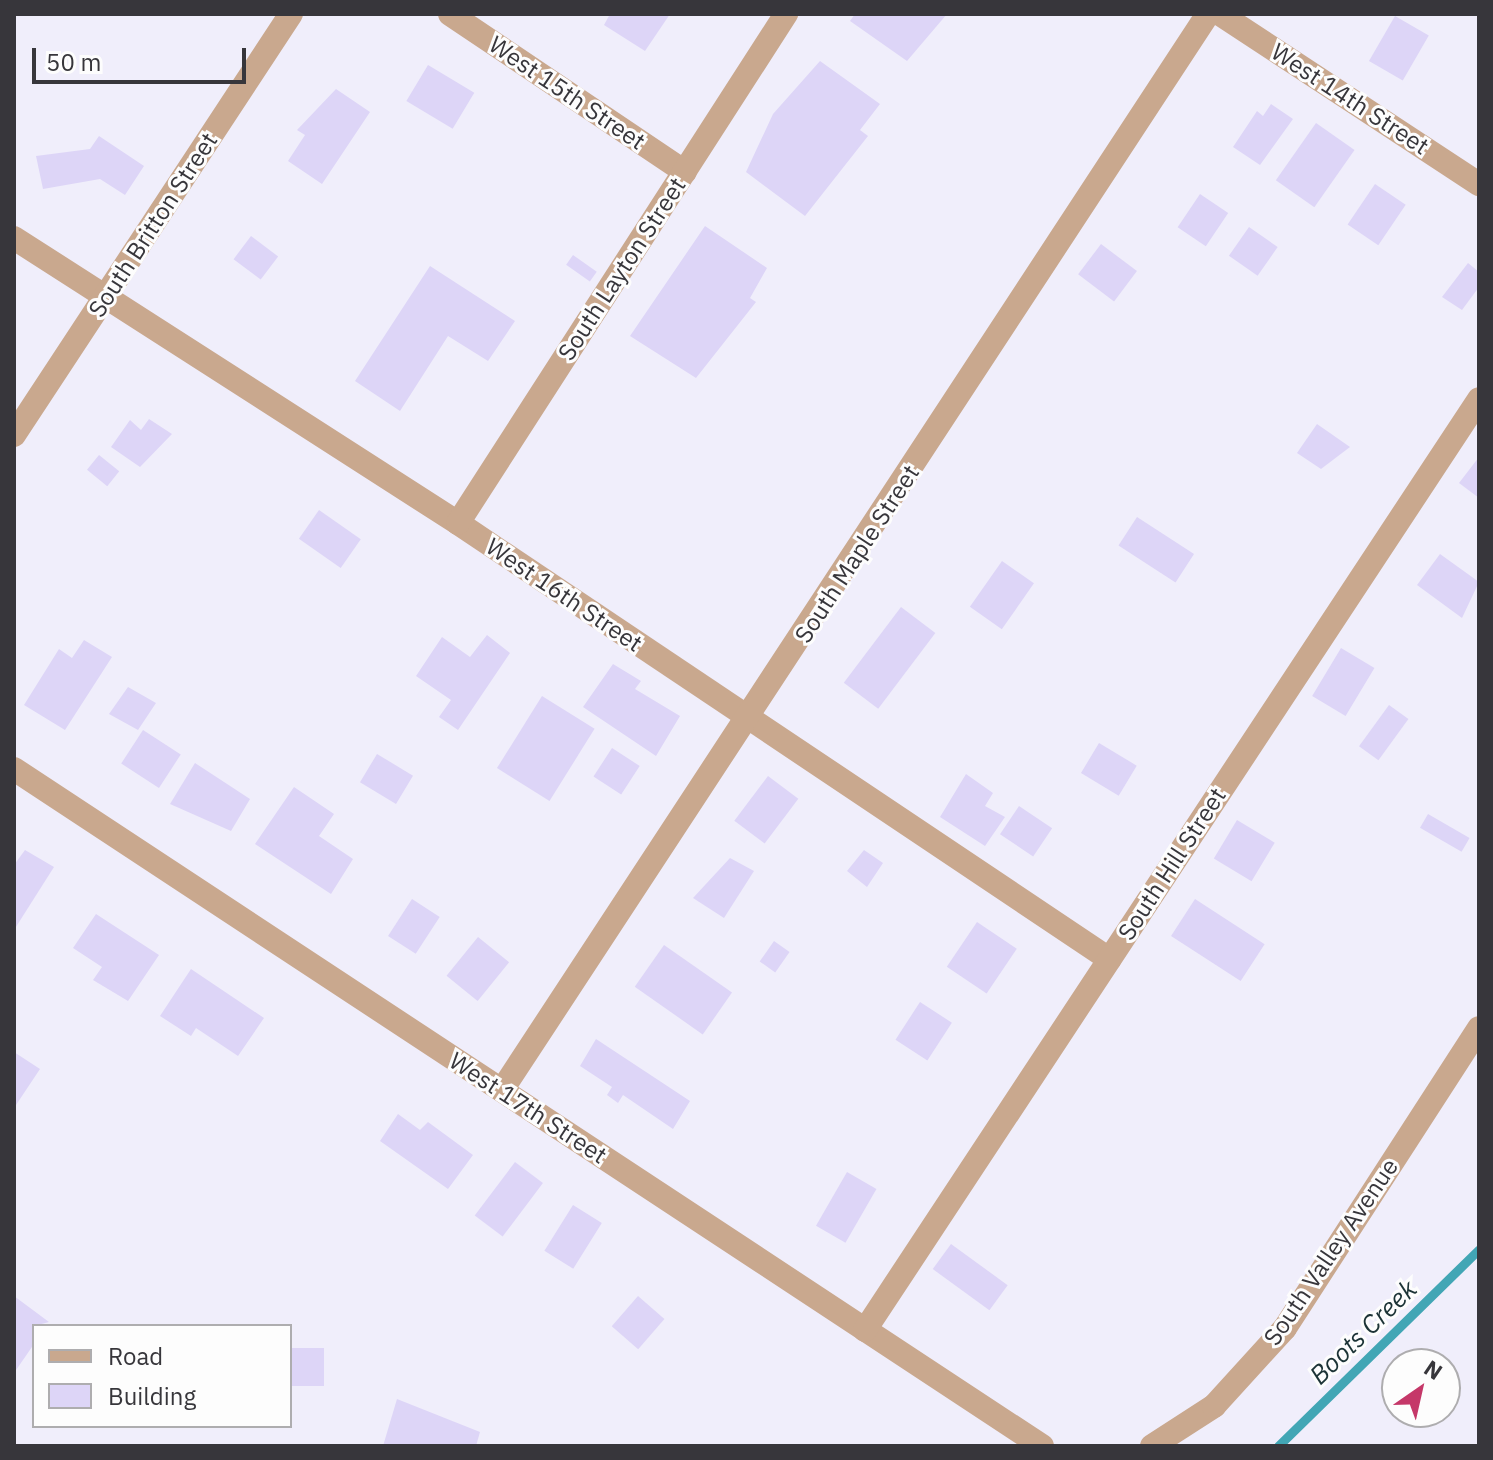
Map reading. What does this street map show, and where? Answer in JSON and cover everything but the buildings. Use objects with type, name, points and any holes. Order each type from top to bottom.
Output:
[{"type":"street","name":"South Britton Street","points":[[14,435],[291,14]]},
{"type":"street","name":"West 15th Street","points":[[450,14],[685,172]]},
{"type":"street","name":"South Layton Street","points":[[458,523],[786,14]]},
{"type":"street","name":"South Maple Street","points":[[502,1090],[748,722],[1208,14]]},
{"type":"street","name":"West 14th Street","points":[[1220,14],[1479,184]]},
{"type":"street","name":"West 16th Street","points":[[14,238],[458,523],[748,722],[1109,959]]},
{"type":"street","name":"South Hill Street","points":[[865,1330],[1479,399]]},
{"type":"street","name":"West 17th Street","points":[[14,769],[1042,1446]]},
{"type":"street","name":"South Valley Avenue","points":[[1152,1446],[1214,1406],[1285,1328],[1479,1028]]},
{"type":"waterway","name":"Boots Creek","points":[[1278,1446],[1479,1249]]}]
